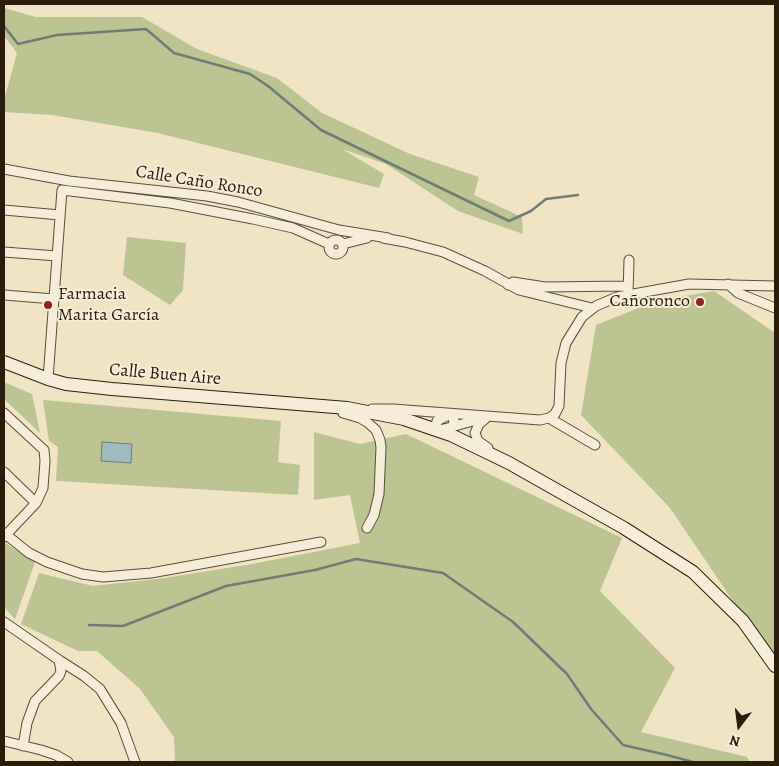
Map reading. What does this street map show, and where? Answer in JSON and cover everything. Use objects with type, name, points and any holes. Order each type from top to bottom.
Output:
[{"type":"main road","name":"Calle Buen Aire","points":[[4,362],[66,384],[327,405]]},
{"type":"main road","points":[[327,405],[364,410],[404,419],[451,435],[509,463],[624,528],[693,572],[743,621],[775,666]]},
{"type":"main road","points":[[327,405],[386,420],[479,454],[542,482]]},
{"type":"street","name":"Calle Caño Ronco","points":[[4,169],[72,182],[231,200],[254,205],[339,230],[388,238],[443,252],[485,271],[508,285],[532,294],[592,308]]},
{"type":"street","name":"Calle Caño Ronco","points":[[60,215],[62,190],[170,203],[293,228],[329,244],[330,251],[336,254],[343,251],[343,244],[366,238],[388,238]]},
{"type":"street","points":[[4,210],[60,215],[48,379]]},
{"type":"street","points":[[4,252],[57,256]]},
{"type":"street","points":[[628,295],[629,260]]},
{"type":"street","points":[[508,285],[513,282],[542,286],[624,286]]},
{"type":"street","points":[[364,410],[393,409],[540,420],[549,418],[556,414],[559,406],[561,363],[566,343],[577,323],[592,308],[610,299],[689,284],[775,286]]},
{"type":"street","points":[[728,284],[738,293],[775,308]]},
{"type":"street","points":[[4,295],[54,299]]},
{"type":"street","points":[[290,402],[360,418],[376,430],[382,447],[380,494],[374,515],[367,528]]},
{"type":"street","points":[[4,413],[44,450],[45,461],[44,482],[36,502],[4,535],[47,562],[82,574],[103,577],[151,573],[321,542]]},
{"type":"street","points":[[450,414],[437,421],[435,430],[488,417]]},
{"type":"street","points":[[450,414],[454,420],[453,426]]},
{"type":"street","points":[[488,417],[479,424],[475,433],[478,441],[509,463]]},
{"type":"street","points":[[549,418],[595,444]]},
{"type":"street","points":[[4,472],[36,502]]},
{"type":"street","points":[[4,622],[84,676],[100,689],[121,723],[135,762]]},
{"type":"street","points":[[23,746],[32,707],[42,692],[59,676],[61,671],[59,660]]},
{"type":"street","points":[[4,741],[41,750],[56,755],[68,762]]},
{"type":"green space","points":[[4,8],[36,17],[142,17],[197,49],[277,78],[322,113],[410,154],[479,177],[474,195],[522,217],[523,234],[458,211],[386,164],[342,149],[384,174],[379,188],[158,133],[52,115],[4,112],[4,100],[17,53],[4,36]]},
{"type":"green space","points":[[127,237],[186,243],[183,290],[170,305],[123,275]]},
{"type":"green space","points":[[714,291],[775,333],[775,663],[670,508],[581,415],[596,325],[656,301]]},
{"type":"green space","points":[[4,382],[32,394],[40,433],[4,399]]},
{"type":"green space","points":[[43,400],[281,421],[278,462],[300,465],[298,495],[56,481],[58,447],[49,441]]},
{"type":"green space","points":[[314,432],[360,444],[406,434],[622,538],[600,591],[675,668],[641,732],[747,757],[750,762],[175,762],[174,737],[140,689],[97,651],[78,651],[21,624],[39,573],[93,586],[165,578],[252,564],[360,543],[350,495],[314,500]]},
{"type":"green space","points":[[5,543],[35,562],[15,619],[4,607]]},
{"type":"water","points":[[102,442],[132,444],[131,463],[101,461]]},
{"type":"waterway","points":[[4,26],[18,44],[57,35],[146,29],[174,53],[250,74],[268,86],[321,130],[509,221],[531,211],[546,199],[578,195]]},
{"type":"waterway","points":[[89,625],[123,626],[226,586],[315,570],[356,559],[443,573],[513,622],[567,674],[591,709],[623,745],[693,762]]},
{"type":"place","name":"Cañoronco","points":[[700,302]]},
{"type":"place","name":"Farmacia Marita García","points":[[48,305]]}]
